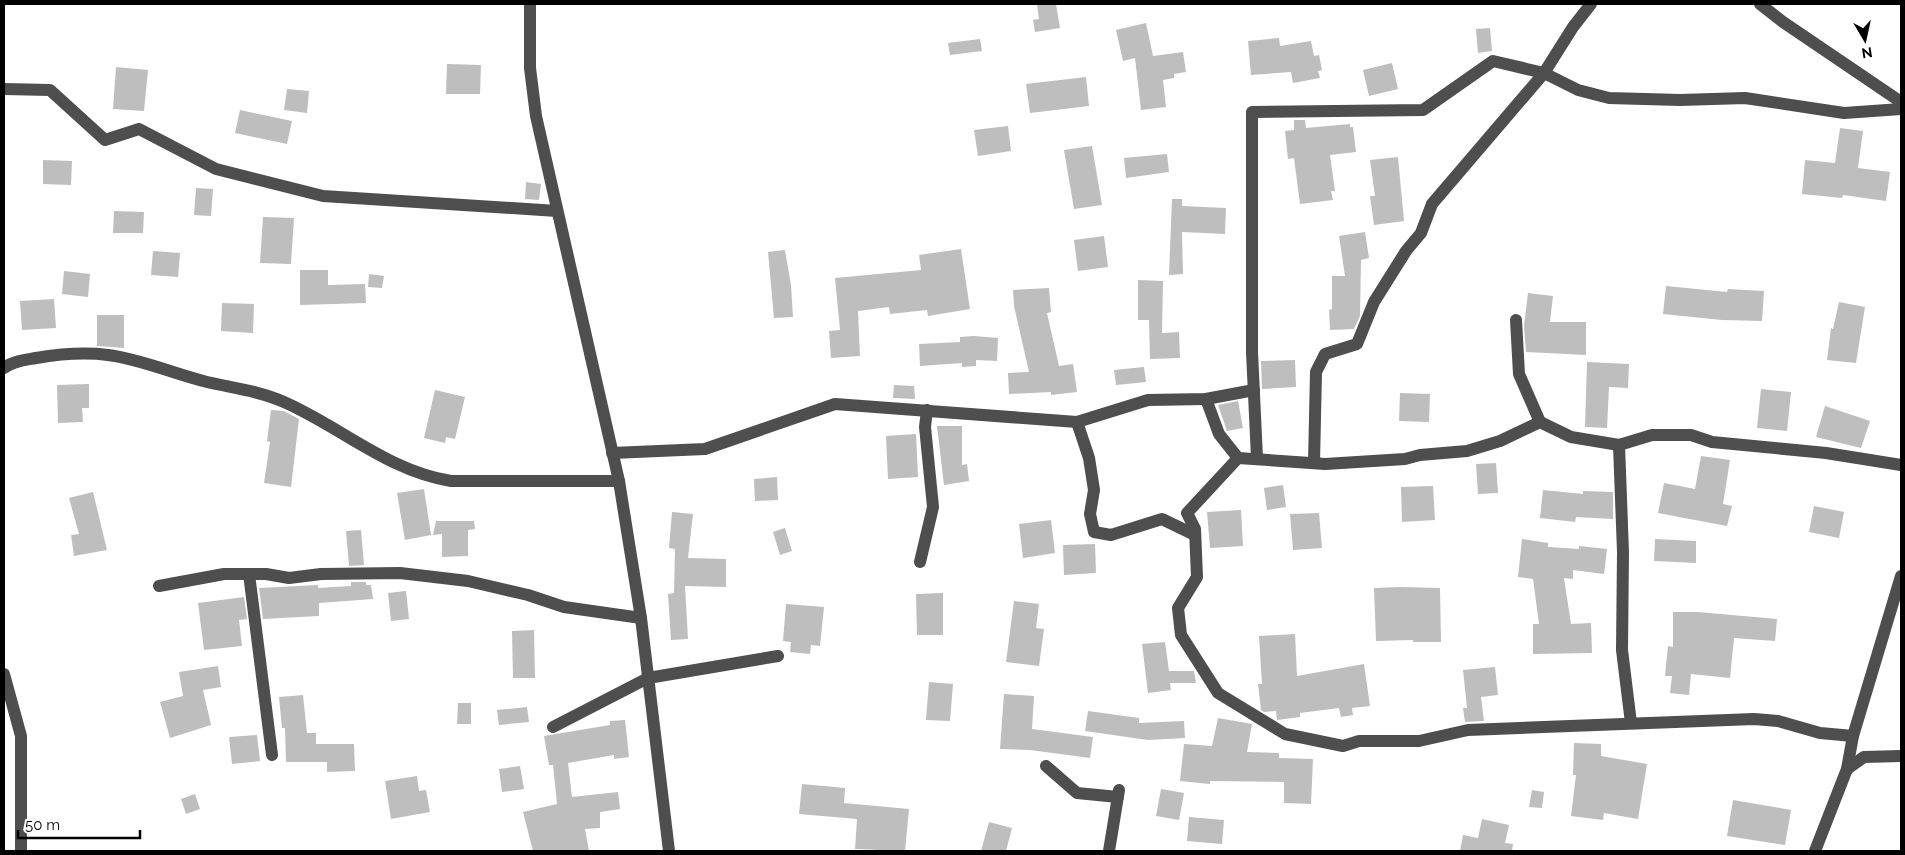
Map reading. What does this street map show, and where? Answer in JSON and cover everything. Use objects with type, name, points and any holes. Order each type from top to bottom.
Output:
[{"type":"street","points":[[530,4],[530,68],[536,116],[619,481],[641,618],[669,851]]},
{"type":"street","points":[[1314,463],[1316,372],[1325,354],[1357,344],[1374,302],[1406,251],[1421,233],[1432,204],[1544,73],[1573,27],[1591,4]]},
{"type":"street","points":[[1760,4],[1783,22],[1901,102]]},
{"type":"street","points":[[1257,458],[1254,390],[1252,112],[1423,110],[1493,61],[1544,73],[1578,90],[1609,98],[1680,100],[1744,98],[1844,113],[1901,109]]},
{"type":"street","points":[[4,89],[50,90],[105,140],[139,128],[216,169],[323,196],[557,211]]},
{"type":"street","points":[[1516,320],[1519,374],[1540,422],[1571,437],[1620,445],[1652,435],[1691,435],[1712,442],[1826,453],[1901,465]]},
{"type":"street","points":[[4,368],[10,363],[43,357],[78,353],[109,355],[205,381],[245,389],[283,401],[322,420],[375,453],[426,477],[451,481],[619,481]]},
{"type":"street","points":[[612,453],[706,449],[835,404],[1078,422],[1148,400],[1206,398],[1254,390]]},
{"type":"street","points":[[1206,398],[1219,434],[1238,458]]},
{"type":"street","points":[[920,562],[933,507],[925,427],[927,410]]},
{"type":"street","points":[[1078,422],[1089,458],[1094,490],[1090,514],[1094,532],[1111,535],[1162,519],[1195,535]]},
{"type":"street","points":[[1540,422],[1500,441],[1467,451],[1420,454],[1405,459],[1376,462],[1314,463],[1238,458],[1187,513],[1195,535],[1197,577],[1178,608],[1181,635],[1218,693],[1285,734],[1343,746],[1359,741],[1418,741],[1468,730],[1754,718],[1778,721],[1820,733],[1853,736]]},
{"type":"street","points":[[1620,445],[1624,552],[1622,650],[1631,723]]},
{"type":"street","points":[[159,586],[224,574],[249,574],[289,578],[321,574],[400,573],[468,581],[528,595],[564,607],[641,618]]},
{"type":"street","points":[[249,574],[272,755]]},
{"type":"street","points":[[1815,851],[1847,769],[1853,736],[1901,576]]},
{"type":"street","points":[[554,727],[648,678],[778,656]]},
{"type":"street","points":[[4,674],[21,736],[21,851]]},
{"type":"street","points":[[1847,769],[1864,757],[1901,756]]},
{"type":"street","points":[[1046,766],[1077,793],[1119,793],[1109,851]]},
{"type":"building","points":[[1037,4],[1056,4],[1060,28],[1035,32],[1033,20],[1039,19]]},
{"type":"building","points":[[1146,23],[1153,56],[1183,52],[1186,72],[1174,74],[1174,78],[1163,80],[1166,107],[1141,110],[1135,58],[1123,61],[1116,30]]},
{"type":"building","points":[[1490,28],[1492,51],[1478,53],[1476,29]]},
{"type":"building","points":[[1279,38],[1280,46],[1311,41],[1314,56],[1319,55],[1322,70],[1318,71],[1320,78],[1293,83],[1291,72],[1251,75],[1248,41]]},
{"type":"building","points":[[980,39],[982,51],[950,55],[948,43]]},
{"type":"building","points":[[1392,63],[1398,89],[1369,96],[1363,70]]},
{"type":"building","points":[[447,64],[481,65],[480,94],[446,94]]},
{"type":"building","points":[[116,67],[148,70],[144,111],[113,109]]},
{"type":"building","points":[[1086,77],[1089,106],[1030,113],[1026,84]]},
{"type":"building","points":[[287,89],[309,91],[307,113],[284,110]]},
{"type":"building","points":[[240,110],[292,121],[287,144],[235,133]]},
{"type":"building","points":[[1294,120],[1305,120],[1306,128],[1350,124],[1350,127],[1353,127],[1356,152],[1330,155],[1335,191],[1331,191],[1333,200],[1300,204],[1294,158],[1288,159],[1285,131],[1294,130]]},
{"type":"building","points":[[1008,126],[1011,151],[978,156],[974,130]]},
{"type":"building","points":[[1840,128],[1863,131],[1858,168],[1890,172],[1886,201],[1843,195],[1842,198],[1802,194],[1805,160],[1835,163]]},
{"type":"building","points":[[1092,146],[1102,205],[1074,209],[1064,150]]},
{"type":"building","points":[[1167,154],[1169,172],[1126,178],[1124,158]]},
{"type":"building","points":[[1398,157],[1404,221],[1374,225],[1370,196],[1375,196],[1370,160]]},
{"type":"building","points":[[43,160],[72,161],[71,185],[43,184]]},
{"type":"building","points":[[526,182],[541,184],[539,200],[525,199]]},
{"type":"building","points":[[196,188],[213,189],[211,216],[194,215]]},
{"type":"building","points":[[1172,199],[1182,199],[1182,206],[1226,208],[1225,234],[1182,232],[1183,274],[1169,275]]},
{"type":"building","points":[[114,211],[144,212],[143,233],[113,233]]},
{"type":"building","points":[[263,217],[294,218],[291,264],[260,263]]},
{"type":"building","points":[[1365,232],[1369,258],[1361,260],[1360,316],[1354,329],[1330,330],[1329,310],[1332,309],[1332,276],[1345,276],[1339,236]]},
{"type":"building","points":[[1104,236],[1108,267],[1078,271],[1074,240]]},
{"type":"building","points":[[961,249],[970,309],[928,316],[927,310],[890,314],[889,307],[858,311],[860,356],[831,358],[829,331],[840,330],[835,278],[921,270],[919,255]]},
{"type":"building","points":[[785,250],[791,285],[793,317],[774,318],[768,252]]},
{"type":"building","points":[[153,251],[180,253],[178,277],[151,275]]},
{"type":"building","points":[[300,270],[328,270],[328,285],[365,284],[366,303],[300,305]]},
{"type":"building","points":[[64,271],[90,274],[88,297],[62,294]]},
{"type":"building","points":[[369,274],[384,276],[382,288],[368,287]]},
{"type":"building","points":[[1138,280],[1163,281],[1162,333],[1179,332],[1180,358],[1150,359],[1149,320],[1138,320]]},
{"type":"building","points":[[1666,286],[1727,292],[1728,289],[1764,291],[1762,321],[1722,320],[1663,314]]},
{"type":"building","points":[[1049,288],[1051,312],[1047,313],[1059,366],[1073,364],[1077,392],[1051,395],[1051,392],[1009,394],[1008,373],[1029,372],[1014,306],[1013,290]]},
{"type":"building","points":[[1528,293],[1553,296],[1550,322],[1586,322],[1586,355],[1526,352],[1524,326]]},
{"type":"building","points":[[54,299],[56,328],[22,330],[20,301]]},
{"type":"building","points":[[1839,302],[1865,307],[1856,363],[1827,360],[1831,328],[1833,329]]},
{"type":"building","points":[[222,303],[254,304],[253,333],[221,331]]},
{"type":"building","points":[[97,315],[124,315],[124,348],[97,346]]},
{"type":"building","points":[[960,337],[998,338],[997,361],[976,360],[976,366],[962,367],[962,363],[920,366],[919,344],[960,342]]},
{"type":"building","points":[[1295,360],[1296,387],[1262,389],[1261,361]]},
{"type":"building","points":[[1587,362],[1629,364],[1628,388],[1609,387],[1607,428],[1585,427]]},
{"type":"building","points":[[1144,367],[1146,382],[1116,385],[1114,370]]},
{"type":"building","points":[[89,384],[89,408],[82,408],[83,422],[58,423],[57,385]]},
{"type":"building","points":[[894,385],[914,386],[915,399],[893,398]]},
{"type":"building","points":[[1761,389],[1791,392],[1787,431],[1757,428]]},
{"type":"building","points":[[435,390],[465,397],[455,439],[446,437],[445,443],[424,438]]},
{"type":"building","points":[[1400,393],[1430,394],[1429,422],[1399,421]]},
{"type":"building","points":[[1238,401],[1243,428],[1227,431],[1218,405]]},
{"type":"building","points":[[1825,406],[1870,421],[1861,448],[1816,437]]},
{"type":"building","points":[[271,410],[284,411],[299,419],[291,487],[264,483],[270,442],[267,441]]},
{"type":"building","points":[[937,426],[962,426],[962,465],[967,464],[969,481],[944,485]]},
{"type":"building","points":[[916,434],[918,477],[888,479],[886,436]]},
{"type":"building","points":[[1701,456],[1730,460],[1723,504],[1732,506],[1727,526],[1658,513],[1664,483],[1695,489]]},
{"type":"building","points":[[1496,463],[1498,493],[1478,494],[1476,464]]},
{"type":"building","points":[[777,477],[778,500],[755,501],[754,479]]},
{"type":"building","points":[[1283,485],[1286,507],[1267,510],[1264,488]]},
{"type":"building","points":[[1433,486],[1435,520],[1402,522],[1401,487]]},
{"type":"building","points":[[424,489],[431,535],[405,540],[397,493]]},
{"type":"building","points":[[1543,490],[1583,494],[1583,491],[1613,492],[1613,519],[1576,517],[1575,522],[1540,518]]},
{"type":"building","points":[[93,492],[107,550],[74,556],[71,535],[79,534],[69,498]]},
{"type":"building","points":[[1814,506],[1844,512],[1839,538],[1809,532]]},
{"type":"building","points":[[1241,510],[1243,546],[1210,548],[1207,512]]},
{"type":"building","points":[[672,512],[693,514],[688,558],[726,559],[726,587],[685,586],[688,639],[671,640],[668,594],[674,593],[675,549],[669,548]]},
{"type":"building","points":[[1319,513],[1322,548],[1293,550],[1290,514]]},
{"type":"building","points":[[1051,520],[1055,553],[1023,558],[1019,524]]},
{"type":"building","points":[[436,521],[474,521],[475,529],[468,530],[468,556],[442,557],[442,534],[433,535]]},
{"type":"building","points":[[785,528],[792,551],[780,555],[773,532]]},
{"type":"building","points":[[361,530],[364,565],[349,566],[346,531]]},
{"type":"building","points":[[1522,539],[1548,543],[1548,547],[1579,549],[1579,546],[1607,549],[1604,574],[1573,570],[1573,579],[1564,578],[1571,624],[1591,623],[1592,653],[1533,654],[1533,624],[1539,624],[1533,579],[1518,577]]},
{"type":"building","points":[[1655,539],[1696,541],[1696,563],[1654,561]]},
{"type":"building","points":[[1095,544],[1096,573],[1064,575],[1063,545]]},
{"type":"building","points":[[351,582],[366,582],[366,585],[371,585],[373,599],[319,603],[319,616],[263,619],[259,588],[318,585],[318,588],[351,586]]},
{"type":"building","points":[[1374,588],[1440,588],[1441,642],[1413,642],[1413,640],[1376,641]]},
{"type":"building","points":[[406,591],[409,619],[391,621],[388,593]]},
{"type":"building","points":[[943,593],[943,635],[917,635],[916,594]]},
{"type":"building","points":[[244,597],[247,619],[239,620],[242,646],[204,650],[198,603]]},
{"type":"building","points":[[1014,601],[1039,604],[1036,628],[1044,629],[1039,666],[1006,662]]},
{"type":"building","points":[[786,604],[824,607],[820,646],[811,645],[810,654],[790,652],[791,642],[783,641]]},
{"type":"building","points":[[1673,612],[1698,612],[1777,619],[1775,641],[1734,638],[1730,678],[1691,674],[1689,695],[1670,693],[1672,676],[1665,676],[1668,646],[1673,647]]},
{"type":"building","points":[[534,630],[535,678],[513,678],[512,631]]},
{"type":"building","points":[[1295,634],[1297,676],[1364,664],[1370,706],[1352,708],[1353,715],[1341,717],[1339,708],[1300,713],[1300,717],[1277,720],[1276,711],[1264,712],[1261,710],[1258,684],[1262,684],[1259,636]]},
{"type":"building","points":[[1165,642],[1169,671],[1194,671],[1196,683],[1170,683],[1171,690],[1148,693],[1142,644]]},
{"type":"building","points":[[218,666],[221,687],[203,690],[211,725],[170,738],[160,702],[183,696],[179,672]]},
{"type":"building","points":[[1495,667],[1498,695],[1481,697],[1484,721],[1465,722],[1463,708],[1467,708],[1463,670]]},
{"type":"building","points":[[929,682],[953,684],[950,721],[926,720]]},
{"type":"building","points":[[1004,694],[1034,696],[1032,729],[1093,737],[1090,758],[1030,750],[1000,749]]},
{"type":"building","points":[[303,695],[307,733],[316,733],[316,744],[354,744],[355,771],[327,772],[327,762],[286,762],[285,728],[282,728],[279,697]]},
{"type":"building","points":[[458,703],[471,703],[471,724],[457,724]]},
{"type":"building","points":[[527,707],[529,722],[499,725],[497,710]]},
{"type":"building","points":[[1088,711],[1139,718],[1139,723],[1184,721],[1185,738],[1148,740],[1085,731]]},
{"type":"building","points":[[1218,718],[1252,724],[1247,752],[1279,753],[1279,758],[1313,759],[1311,804],[1284,803],[1284,782],[1210,781],[1210,784],[1180,781],[1184,744],[1212,746]]},
{"type":"building","points":[[625,720],[629,757],[614,759],[614,755],[568,763],[572,797],[618,792],[620,809],[600,812],[600,828],[585,829],[589,851],[533,851],[523,812],[557,804],[553,765],[549,765],[544,736],[610,725],[610,721]]},
{"type":"building","points":[[257,735],[260,761],[232,764],[229,737]]},
{"type":"building","points":[[1574,743],[1601,744],[1601,756],[1647,764],[1638,819],[1604,813],[1603,820],[1571,816],[1576,775],[1573,775]]},
{"type":"building","points":[[520,766],[524,789],[502,792],[499,769]]},
{"type":"building","points":[[417,776],[419,791],[426,790],[430,812],[391,819],[385,781]]},
{"type":"building","points":[[802,784],[845,788],[844,803],[909,809],[905,851],[855,849],[857,819],[799,814]]},
{"type":"building","points":[[1161,789],[1184,793],[1179,820],[1156,816]]},
{"type":"building","points":[[1532,790],[1544,792],[1542,808],[1529,807]]},
{"type":"building","points":[[195,794],[200,809],[186,814],[181,799]]},
{"type":"building","points":[[1733,800],[1791,810],[1785,845],[1727,836]]},
{"type":"building","points":[[1189,817],[1224,820],[1222,844],[1187,841]]},
{"type":"building","points":[[1482,819],[1509,825],[1505,843],[1513,844],[1512,851],[1460,851],[1463,835],[1478,838]]},
{"type":"building","points":[[989,822],[1012,828],[1006,851],[981,851]]}]
